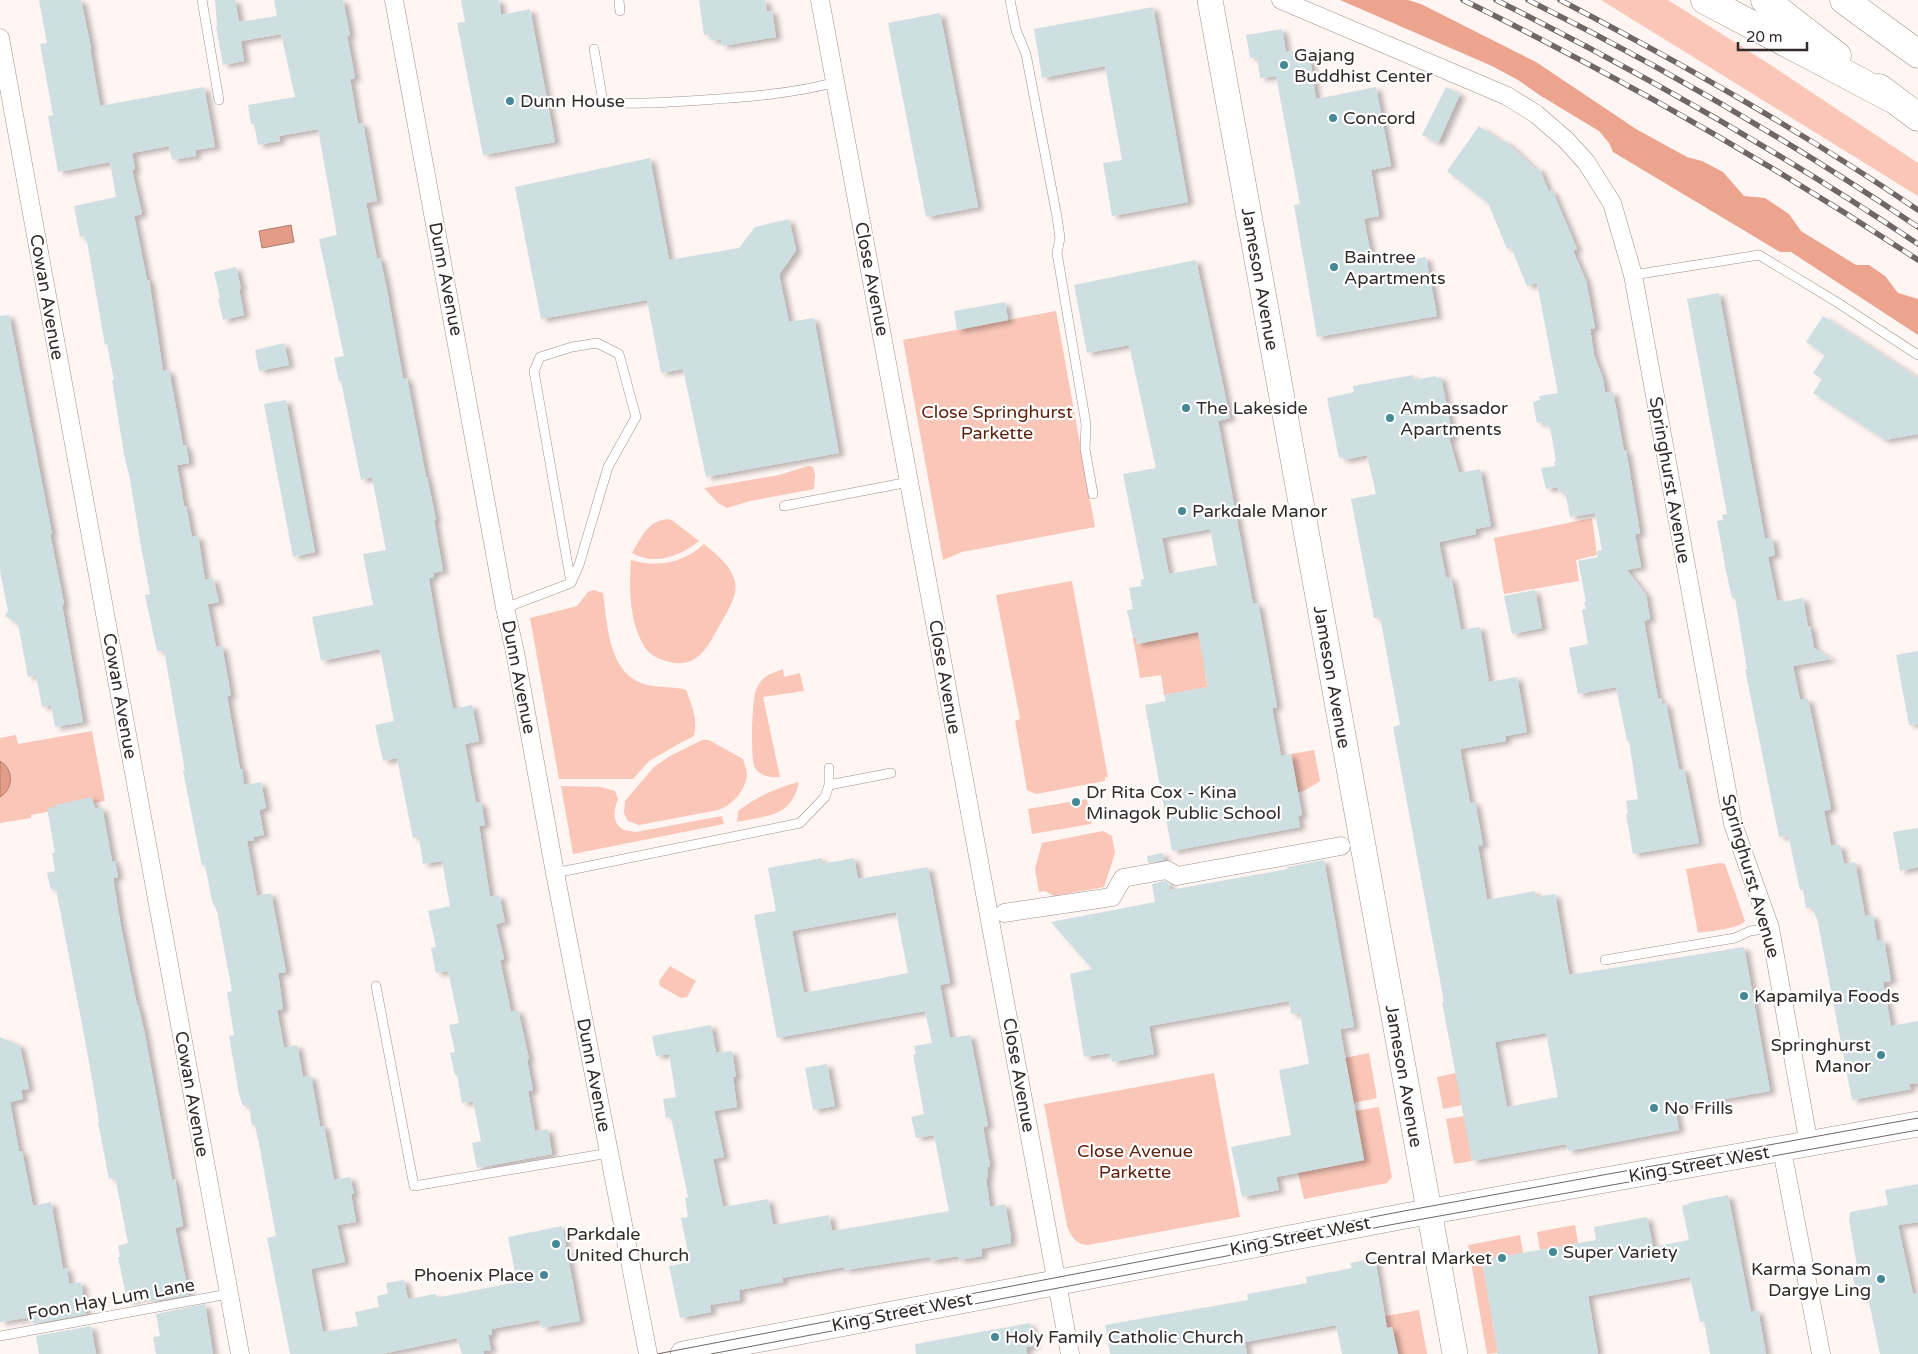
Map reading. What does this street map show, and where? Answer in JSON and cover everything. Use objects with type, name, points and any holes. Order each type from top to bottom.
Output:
[{"type":"highway","points":[[1705,0],[1893,98]]},
{"type":"highway","points":[[1765,0],[1918,117]]},
{"type":"highway","points":[[1844,0],[1918,54]]},
{"type":"highway","points":[[1870,0],[1918,46]]},
{"type":"street","name":"Dunn Avenue","points":[[394,0],[504,608],[515,652],[555,873],[648,1354]]},
{"type":"street","name":"Close Avenue","points":[[820,0],[836,82],[840,118],[1070,1354]]},
{"type":"street","name":"Jameson Avenue","points":[[1210,0],[1455,1354]]},
{"type":"street","name":"Springhurst Avenue","points":[[1281,0],[1507,96],[1536,114],[1566,140],[1586,162],[1612,203],[1633,275],[1732,824],[1770,928],[1809,1145]]},
{"type":"street","name":"Cowan Avenue","points":[[0,38],[240,1354]]},
{"type":"street","points":[[1004,913],[1112,897],[1123,878],[1167,870],[1177,876],[1340,846]]},
{"type":"street","name":"King Street West","points":[[684,1354],[1429,1212],[1782,1150],[1918,1124]]},
{"type":"street","points":[[1782,1150],[1821,1354]]},
{"type":"lane","points":[[202,0],[219,100]]},
{"type":"lane","points":[[619,0],[620,11]]},
{"type":"lane","points":[[1010,0],[1016,30],[1026,54],[1057,217],[1060,238],[1057,254],[1086,424],[1085,449],[1093,494]]},
{"type":"lane","points":[[594,49],[603,102],[633,105],[734,98],[772,94],[836,82]]},
{"type":"lane","points":[[1633,275],[1758,255],[1835,301],[1918,355]]},
{"type":"lane","points":[[504,608],[571,583],[579,565],[608,467],[636,417],[619,354],[597,344],[572,347],[540,357],[534,371],[571,583]]},
{"type":"lane","points":[[784,506],[909,482]]},
{"type":"lane","points":[[555,873],[800,822],[825,797],[829,785],[829,768]]},
{"type":"lane","points":[[829,785],[892,773]]},
{"type":"lane","points":[[1605,960],[1735,938],[1750,931],[1770,928]]},
{"type":"lane","points":[[376,986],[414,1186],[609,1153]]},
{"type":"lane","name":"Foon Hay Lum Lane","points":[[0,1336],[228,1294]]},
{"type":"green space","points":[[1601,0],[1668,0],[1766,62],[1918,163],[1918,196]]},
{"type":"green space","name":"Close Springhurst Parkette","points":[[1056,311],[1095,527],[962,552],[943,560],[903,340]]},
{"type":"green space","points":[[808,466],[813,467],[815,475],[814,489],[750,501],[727,508],[718,503],[704,488],[779,475]]},
{"type":"green space","points":[[1592,518],[1597,555],[1576,560],[1579,581],[1504,594],[1494,538]]},
{"type":"green space","points":[[668,519],[699,541],[684,551],[667,558],[649,559],[632,553],[650,526],[661,520]]},
{"type":"green space","points":[[704,544],[731,571],[736,587],[735,592],[727,612],[702,652],[689,662],[670,662],[652,655],[641,640],[637,630],[630,594],[631,560],[651,564],[670,562],[688,556]]},
{"type":"green space","points":[[1072,581],[1108,777],[1105,777],[1105,781],[1036,794],[1027,790],[1015,721],[1020,719],[996,595]]},
{"type":"green space","points":[[594,590],[603,593],[612,648],[625,671],[635,680],[648,685],[686,690],[694,713],[694,736],[649,761],[633,779],[559,779],[530,618],[577,606],[588,592]]},
{"type":"green space","points":[[1198,632],[1212,672],[1205,673],[1208,687],[1164,695],[1161,675],[1140,678],[1133,638],[1136,638],[1137,644]]},
{"type":"green space","points":[[783,669],[784,677],[800,673],[804,691],[763,697],[780,777],[773,777],[760,773],[753,763],[753,706],[756,690],[761,681]]},
{"type":"green space","points":[[92,731],[105,801],[0,823],[0,738],[16,735],[18,744]]},
{"type":"green space","points":[[702,740],[709,740],[743,759],[747,774],[746,780],[741,791],[733,801],[718,810],[639,825],[628,821],[624,813],[625,801],[654,767],[670,756]]},
{"type":"green space","points":[[1314,750],[1320,781],[1304,791],[1298,792],[1291,754]]},
{"type":"green space","points":[[799,782],[795,794],[784,809],[768,816],[737,822],[738,811],[745,806],[767,793]]},
{"type":"green space","points":[[561,786],[601,787],[615,791],[618,799],[615,807],[615,820],[625,830],[636,832],[722,816],[724,824],[573,854]]},
{"type":"green space","points":[[1087,799],[1091,824],[1032,834],[1028,809]]},
{"type":"green space","points":[[1103,831],[1112,836],[1115,853],[1104,887],[1054,896],[1045,891],[1039,892],[1035,869],[1042,843]]},
{"type":"green space","points":[[1720,863],[1725,864],[1745,921],[1730,928],[1698,933],[1686,869]]},
{"type":"green space","points":[[670,966],[696,981],[687,997],[681,998],[660,986],[659,981]]},
{"type":"green space","points":[[1369,1053],[1377,1098],[1354,1103],[1345,1058]]},
{"type":"green space","name":"Close Avenue Parkette","points":[[1214,1073],[1240,1217],[1088,1245],[1077,1242],[1067,1226],[1044,1104]]},
{"type":"green space","points":[[1456,1073],[1462,1105],[1443,1109],[1437,1077]]},
{"type":"green space","points":[[1379,1107],[1392,1177],[1387,1183],[1304,1199],[1298,1173],[1364,1160],[1355,1111]]},
{"type":"green space","points":[[1464,1116],[1472,1161],[1454,1164],[1446,1119]]},
{"type":"green space","points":[[1575,1225],[1578,1243],[1540,1250],[1537,1232]]},
{"type":"green space","points":[[1520,1235],[1523,1253],[1482,1260],[1498,1353],[1487,1354],[1468,1245]]},
{"type":"green space","points":[[1419,1310],[1427,1354],[1398,1354],[1392,1327],[1372,1331],[1370,1319]]},
{"type":"shaded area","points":[[1340,0],[1408,0],[1421,4],[1536,62],[1636,129],[1687,157],[1702,161],[1723,172],[1744,196],[1765,198],[1789,214],[1801,231],[1856,265],[1869,265],[1885,276],[1898,293],[1918,299],[1918,335],[1791,252],[1780,252],[1613,152],[1609,143],[1599,131],[1518,80],[1492,66]]},
{"type":"shaded area","points":[[291,225],[294,242],[262,248],[259,231]]},
{"type":"shaded area","points":[[0,761],[8,769],[10,784],[5,793],[0,797]]},
{"type":"building","points":[[39,0],[81,0],[100,106],[204,87],[215,147],[195,150],[196,156],[172,160],[169,146],[132,153],[135,170],[132,170],[142,214],[134,216],[147,280],[149,280],[163,371],[169,370],[183,445],[186,445],[189,463],[177,465],[184,506],[186,506],[192,537],[198,536],[205,580],[213,578],[219,602],[208,604],[208,606],[216,647],[222,646],[231,696],[227,696],[240,769],[242,769],[244,785],[261,782],[266,808],[259,810],[264,835],[253,837],[254,840],[247,841],[257,896],[271,893],[286,972],[278,973],[283,1009],[277,1010],[284,1048],[297,1045],[303,1077],[311,1076],[320,1126],[324,1126],[334,1180],[350,1177],[354,1194],[351,1194],[356,1222],[337,1225],[345,1262],[311,1269],[323,1332],[358,1326],[355,1312],[379,1307],[377,1296],[388,1294],[386,1283],[404,1280],[408,1299],[436,1294],[436,1298],[517,1282],[508,1237],[562,1226],[580,1321],[542,1328],[540,1320],[491,1329],[492,1335],[488,1335],[491,1350],[484,1351],[484,1354],[462,1354],[457,1338],[382,1354],[290,1354],[267,1238],[276,1236],[260,1149],[255,1125],[252,1126],[249,1105],[243,1106],[239,1094],[229,1036],[234,1035],[227,992],[232,991],[217,911],[212,901],[205,865],[202,866],[183,771],[185,771],[164,650],[157,651],[145,595],[150,594],[124,454],[112,380],[114,380],[107,344],[105,345],[87,242],[84,236],[80,237],[74,206],[116,197],[110,162],[58,172],[48,116],[53,115],[40,44],[47,43]]},
{"type":"building","points":[[215,0],[235,0],[239,22],[277,16],[274,0],[343,0],[350,35],[347,36],[355,78],[350,79],[358,124],[363,123],[377,201],[366,203],[377,259],[380,258],[386,285],[403,378],[407,378],[436,520],[434,520],[443,571],[433,573],[434,577],[429,580],[439,638],[453,709],[472,705],[479,741],[465,744],[476,803],[481,802],[485,825],[479,826],[490,897],[499,895],[505,922],[496,924],[504,959],[500,960],[511,1012],[518,1010],[529,1059],[527,1060],[533,1090],[528,1091],[535,1131],[548,1129],[552,1154],[477,1168],[472,1143],[481,1141],[473,1101],[462,1103],[457,1075],[455,1075],[450,1053],[455,1052],[449,1025],[459,1023],[448,971],[436,973],[431,948],[436,947],[428,911],[450,906],[442,861],[423,864],[419,837],[413,838],[397,758],[383,761],[375,725],[394,721],[380,649],[321,661],[312,617],[373,605],[363,554],[386,550],[372,477],[361,480],[341,381],[339,382],[334,358],[344,356],[319,239],[337,235],[318,129],[279,136],[280,141],[258,145],[254,124],[251,124],[248,105],[295,97],[281,34],[241,41],[244,61],[223,65],[216,26]]},
{"type":"building","name":"Dunn House","points":[[461,0],[499,0],[501,15],[530,9],[555,142],[483,155],[457,23],[465,22]]},
{"type":"building","points":[[699,0],[765,0],[767,11],[772,11],[776,37],[722,46],[721,39],[711,41],[710,34],[704,35]]},
{"type":"building","points":[[1153,7],[1188,202],[1112,216],[1103,163],[1122,160],[1105,66],[1042,78],[1034,29]]},
{"type":"building","points":[[940,13],[978,207],[926,217],[888,23]]},
{"type":"building","points":[[1282,29],[1286,52],[1294,51],[1295,60],[1310,58],[1316,99],[1376,87],[1391,166],[1371,170],[1379,216],[1364,219],[1373,266],[1426,257],[1437,316],[1317,337],[1294,205],[1300,204],[1276,76],[1260,78],[1257,57],[1250,58],[1246,35]]},
{"type":"building","points":[[1446,87],[1460,94],[1438,143],[1422,135]]},
{"type":"building","points":[[1479,126],[1502,142],[1504,140],[1535,169],[1539,168],[1549,192],[1552,190],[1577,249],[1573,251],[1586,281],[1595,328],[1590,329],[1594,355],[1603,379],[1605,393],[1613,392],[1624,451],[1626,450],[1640,533],[1635,534],[1641,567],[1627,570],[1646,595],[1650,619],[1644,621],[1658,699],[1661,698],[1662,704],[1666,703],[1679,770],[1684,769],[1699,843],[1633,854],[1626,814],[1628,813],[1626,801],[1638,799],[1629,741],[1627,741],[1616,687],[1578,694],[1569,648],[1588,644],[1582,610],[1586,609],[1584,602],[1586,602],[1578,561],[1598,557],[1597,551],[1602,550],[1595,513],[1570,517],[1565,491],[1559,493],[1558,487],[1546,489],[1541,468],[1555,466],[1554,462],[1556,461],[1550,427],[1546,427],[1545,422],[1537,423],[1533,402],[1540,400],[1539,396],[1558,393],[1537,283],[1527,286],[1511,247],[1507,249],[1488,203],[1447,171]]},
{"type":"building","points":[[650,158],[669,260],[739,248],[755,227],[789,219],[796,250],[779,275],[789,322],[814,318],[839,453],[706,477],[683,369],[661,373],[647,300],[541,319],[515,187]]},
{"type":"building","points":[[1196,260],[1230,418],[1218,421],[1253,604],[1258,603],[1277,707],[1272,708],[1281,756],[1291,754],[1302,815],[1298,816],[1300,827],[1172,851],[1145,705],[1166,701],[1164,695],[1208,687],[1198,632],[1137,644],[1136,638],[1133,638],[1127,610],[1133,609],[1129,588],[1142,586],[1140,580],[1144,579],[1123,474],[1156,468],[1129,345],[1087,353],[1074,285]],"holes":[[[1210,529],[1217,565],[1169,574],[1162,538]]]},
{"type":"building","points":[[236,267],[244,315],[223,320],[214,272]]},
{"type":"building","points":[[1719,293],[1765,539],[1772,538],[1775,555],[1768,557],[1777,601],[1783,600],[1783,602],[1803,598],[1814,648],[1832,659],[1793,666],[1800,700],[1808,699],[1831,809],[1824,811],[1831,846],[1840,845],[1844,864],[1855,862],[1865,916],[1873,915],[1877,941],[1884,940],[1891,981],[1883,982],[1891,1026],[1918,1021],[1918,1083],[1909,1084],[1911,1089],[1852,1100],[1817,918],[1813,907],[1806,908],[1803,889],[1800,890],[1789,839],[1787,836],[1779,837],[1745,669],[1747,669],[1735,598],[1732,598],[1717,521],[1723,520],[1722,515],[1727,514],[1687,299]]},
{"type":"building","points":[[1005,302],[1008,320],[957,330],[954,311]]},
{"type":"building","points":[[9,315],[52,534],[50,534],[64,604],[62,605],[83,722],[55,727],[51,705],[42,707],[36,675],[28,677],[18,624],[5,616],[8,611],[0,571],[0,316]]},
{"type":"building","points":[[1823,316],[1918,378],[1918,434],[1885,440],[1813,393],[1822,379],[1813,373],[1825,355],[1806,342]]},
{"type":"building","points":[[284,343],[289,365],[259,371],[255,350]]},
{"type":"building","points":[[1413,375],[1414,380],[1436,376],[1437,378],[1441,377],[1453,438],[1449,438],[1459,473],[1480,469],[1491,526],[1475,529],[1476,534],[1439,542],[1446,578],[1451,577],[1461,630],[1480,627],[1489,682],[1517,677],[1527,732],[1505,736],[1506,741],[1460,749],[1470,803],[1475,802],[1483,845],[1478,846],[1487,900],[1535,891],[1536,897],[1555,894],[1569,975],[1744,947],[1770,1091],[1675,1108],[1679,1130],[1568,1151],[1566,1144],[1472,1161],[1393,727],[1400,725],[1380,617],[1374,618],[1351,499],[1376,494],[1367,455],[1344,460],[1343,457],[1339,458],[1327,398],[1354,392],[1353,386]],"holes":[[[1546,1033],[1558,1097],[1507,1107],[1495,1042]]]},
{"type":"building","points":[[286,400],[315,552],[293,557],[264,404]]},
{"type":"building","points":[[1535,590],[1542,628],[1512,634],[1504,596]]},
{"type":"building","points":[[1918,651],[1918,724],[1909,725],[1896,655]]},
{"type":"building","points":[[92,797],[95,809],[102,807],[112,861],[115,861],[118,877],[113,878],[121,927],[144,1030],[172,1180],[175,1179],[183,1226],[175,1228],[189,1295],[154,1301],[150,1300],[149,1296],[127,1301],[118,1257],[120,1257],[118,1246],[128,1243],[115,1177],[109,1179],[56,889],[51,890],[47,873],[55,871],[52,853],[55,853],[47,808]]},
{"type":"building","points":[[1918,828],[1918,867],[1900,871],[1893,832]]},
{"type":"building","points":[[1163,853],[1164,860],[1148,863],[1147,856]]},
{"type":"building","points":[[822,858],[822,864],[854,858],[858,879],[928,867],[950,983],[940,985],[950,1038],[970,1035],[988,1126],[983,1127],[990,1166],[987,1167],[988,1177],[986,1179],[990,1207],[1005,1204],[1011,1243],[981,1249],[982,1256],[959,1260],[958,1256],[930,1261],[930,1257],[845,1270],[844,1267],[782,1278],[783,1282],[739,1290],[740,1300],[710,1305],[711,1312],[680,1318],[669,1266],[690,1262],[681,1218],[688,1217],[685,1198],[688,1197],[671,1117],[666,1118],[663,1099],[676,1097],[669,1054],[656,1056],[652,1036],[711,1025],[716,1053],[732,1051],[736,1077],[733,1077],[737,1107],[714,1111],[724,1157],[713,1159],[723,1207],[768,1199],[773,1225],[829,1215],[832,1231],[949,1211],[934,1135],[916,1138],[911,1117],[924,1114],[913,1055],[916,1054],[914,1046],[932,1043],[925,1011],[777,1038],[754,915],[776,911],[768,868]],"holes":[[[896,912],[908,973],[804,993],[792,931]]]},
{"type":"building","points":[[1324,860],[1354,1027],[1340,1029],[1364,1160],[1276,1177],[1279,1190],[1242,1197],[1231,1147],[1291,1135],[1279,1070],[1309,1064],[1300,1013],[1291,1014],[1289,1001],[1149,1026],[1154,1054],[1112,1062],[1110,1053],[1084,1057],[1070,974],[1092,969],[1051,922],[1155,902],[1152,884],[1165,881],[1169,884],[1170,890],[1288,869],[1287,867]]},
{"type":"building","points":[[0,1037],[20,1046],[29,1089],[21,1090],[23,1099],[10,1102],[19,1151],[22,1151],[33,1206],[51,1202],[63,1269],[67,1268],[69,1284],[81,1282],[86,1314],[33,1324],[32,1317],[0,1322]]},
{"type":"building","points":[[827,1064],[835,1106],[813,1110],[805,1068]]},
{"type":"building","points":[[1918,1184],[1918,1222],[1898,1225],[1913,1294],[1918,1293],[1918,1354],[1880,1354],[1869,1302],[1866,1302],[1865,1296],[1857,1297],[1852,1273],[1858,1271],[1849,1220],[1850,1212],[1888,1205],[1885,1190]]},
{"type":"building","points":[[1728,1195],[1751,1312],[1758,1310],[1766,1354],[1710,1354],[1704,1321],[1700,1322],[1690,1277],[1588,1296],[1598,1354],[1498,1354],[1482,1260],[1596,1240],[1594,1227],[1647,1217],[1653,1247],[1689,1240],[1682,1206],[1688,1203]]},
{"type":"building","points":[[1375,1258],[1387,1328],[1392,1327],[1398,1354],[1342,1354],[1336,1325],[1245,1342],[1247,1354],[1110,1354],[1105,1325],[1248,1300],[1247,1294],[1307,1283],[1306,1277],[1352,1268],[1350,1263]]},
{"type":"building","points":[[205,1304],[213,1354],[156,1354],[153,1337],[160,1336],[156,1314]]},
{"type":"building","name":"Holy Family Catholic Church","points":[[1030,1323],[1034,1346],[1026,1347],[1027,1354],[916,1354],[915,1344]]},
{"type":"building","points":[[91,1326],[96,1354],[39,1354],[36,1336]]},
{"type":"tram line","points":[[657,1354],[1404,1211],[1918,1118]]},
{"type":"tram line","points":[[711,1354],[1395,1224],[1918,1130]]},
{"type":"railway","points":[[1463,0],[1522,29],[1695,123],[1863,224],[1918,260]]},
{"type":"railway","points":[[1496,0],[1604,56],[1711,115],[1867,210],[1918,244]]},
{"type":"railway","points":[[1528,0],[1628,52],[1727,107],[1918,227]]},
{"type":"railway","points":[[1560,0],[1652,49],[1787,126],[1918,210]]},
{"type":"place","name":"Gajang Buddhist Center","points":[[1284,65]]},
{"type":"place","name":"Dunn House","points":[[510,101]]},
{"type":"place","name":"Concord","points":[[1333,118]]},
{"type":"place","name":"Baintree Apartments","points":[[1334,267]]},
{"type":"place","name":"The Lakeside","points":[[1186,408]]},
{"type":"place","name":"Ambassador Apartments","points":[[1390,418]]},
{"type":"place","name":"Parkdale Manor","points":[[1182,511]]},
{"type":"place","name":"Dr Rita Cox - Kina Minagok Public School","points":[[1076,802]]},
{"type":"place","name":"Kapamilya Foods","points":[[1744,996]]},
{"type":"place","name":"Springhurst Manor","points":[[1881,1055]]},
{"type":"place","name":"No Frills","points":[[1654,1108]]},
{"type":"place","name":"Parkdale United Church","points":[[556,1244]]},
{"type":"place","name":"Super Variety","points":[[1553,1252]]},
{"type":"place","name":"Central Market","points":[[1502,1258]]},
{"type":"place","name":"Phoenix Place","points":[[544,1275]]},
{"type":"place","name":"Karma Sonam Dargye Ling","points":[[1881,1279]]},
{"type":"place","name":"Holy Family Catholic Church","points":[[995,1337]]}]
